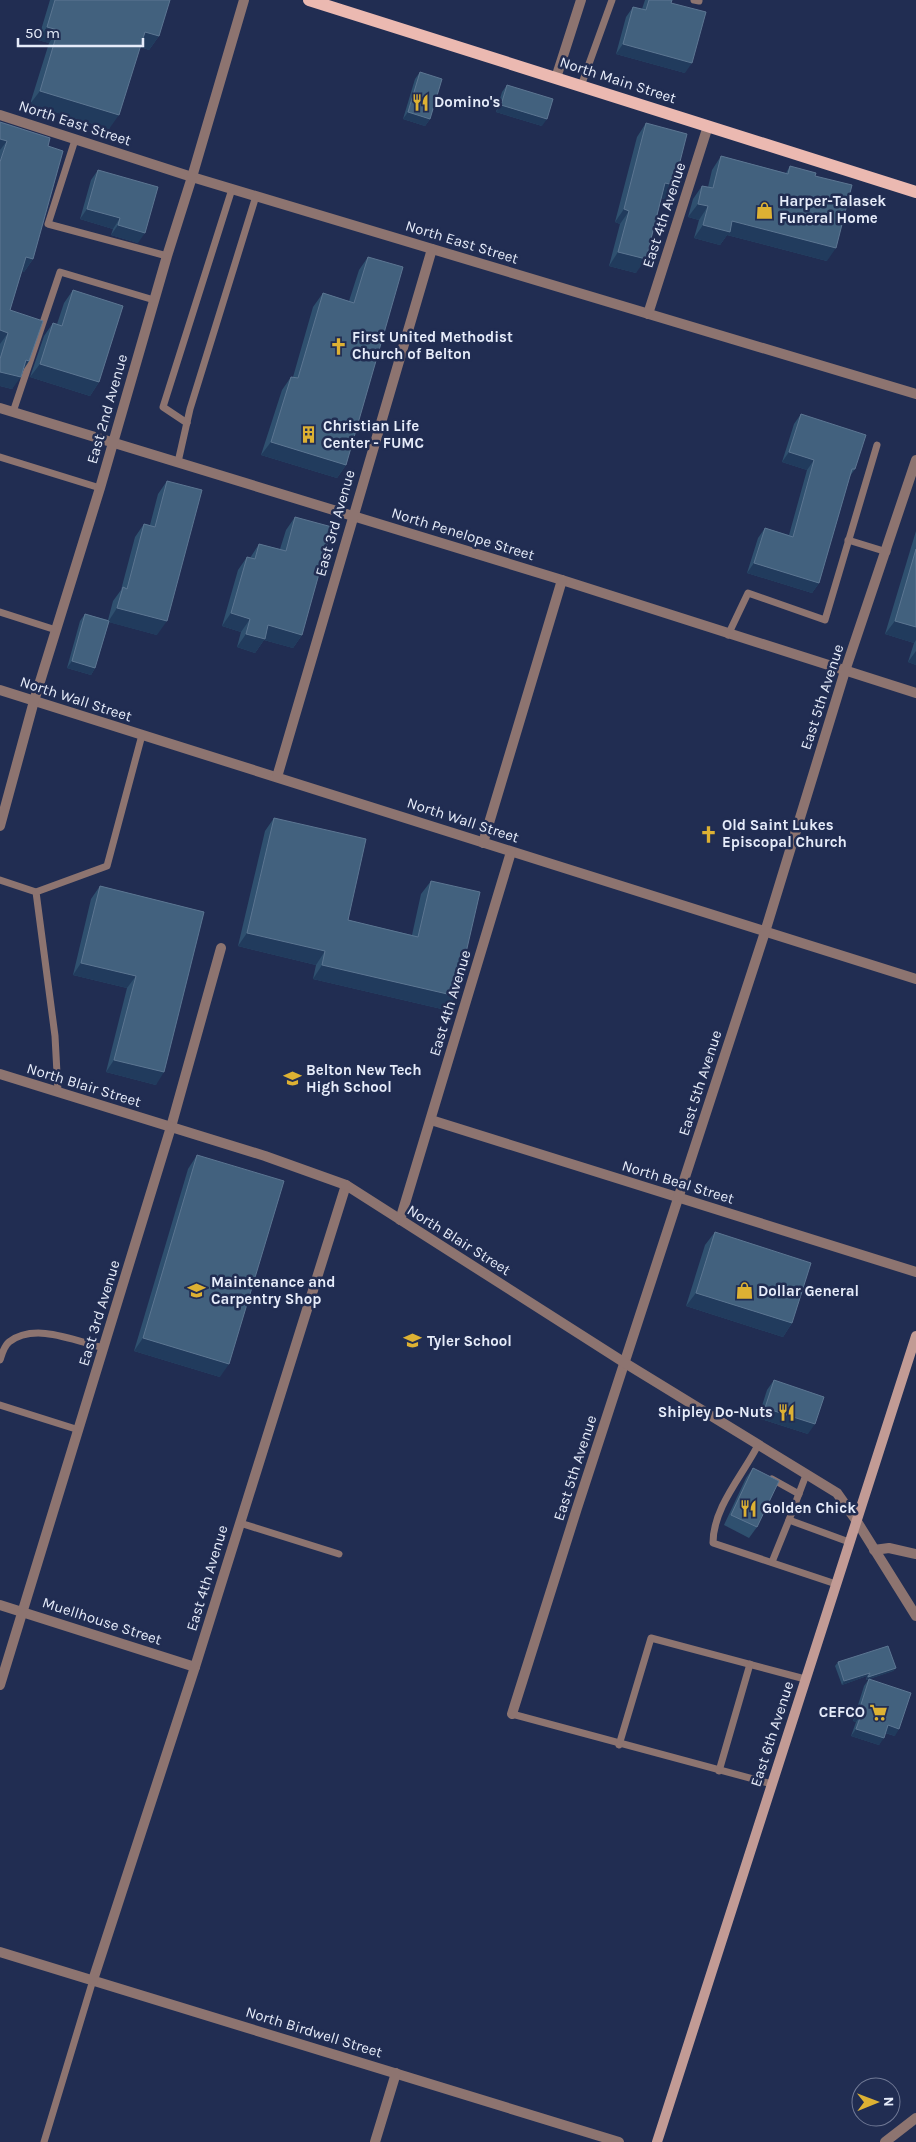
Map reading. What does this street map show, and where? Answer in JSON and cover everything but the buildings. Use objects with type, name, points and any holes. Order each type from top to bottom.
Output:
[{"type":"main road","name":"North Main Street","points":[[309,0],[916,192]]},
{"type":"main road","name":"East 6th Avenue","points":[[657,2142],[916,1336]]},
{"type":"street","name":"East 2nd Avenue","points":[[0,826],[34,701],[114,442],[154,300],[244,0]]},
{"type":"street","points":[[556,78],[581,0]]},
{"type":"street","name":"North East Street","points":[[0,115],[192,177],[916,394]]},
{"type":"street","name":"East 4th Avenue","points":[[648,314],[708,126]]},
{"type":"street","name":"East 3rd Avenue","points":[[277,777],[432,249]]},
{"type":"street","name":"North Penelope Street","points":[[1,411],[13,412],[114,442],[562,580],[916,693]]},
{"type":"street","name":"East 5th Avenue","points":[[512,1714],[577,1508],[765,932],[846,671],[915,465]]},
{"type":"street","points":[[483,843],[562,580]]},
{"type":"street","name":"North Wall Street","points":[[0,690],[916,979]]},
{"type":"street","name":"East 4th Avenue","points":[[400,1220],[511,852]]},
{"type":"street","name":"East 3rd Avenue","points":[[0,1685],[171,1128],[221,948]]},
{"type":"street","name":"North Blair Street","points":[[0,1074],[266,1156],[346,1184],[625,1363],[836,1493],[856,1520],[916,1616]]},
{"type":"street","name":"North Beal Street","points":[[430,1120],[916,1272]]},
{"type":"street","name":"East 4th Avenue","points":[[93,1980],[195,1667],[346,1184]]},
{"type":"street","points":[[874,1550],[889,1548],[916,1554]]},
{"type":"street","name":"Muellhouse Street","points":[[0,1605],[195,1667]]},
{"type":"street","name":"North Birdwell Street","points":[[0,1952],[619,2142]]},
{"type":"street","points":[[375,2142],[396,2072]]},
{"type":"street","points":[[885,2142],[916,2118]]},
{"type":"lane","points":[[581,86],[612,0]]},
{"type":"lane","points":[[75,140],[48,224],[167,256]]},
{"type":"lane","points":[[187,423],[163,407],[232,189]]},
{"type":"lane","points":[[178,462],[187,423],[227,286],[256,196]]},
{"type":"lane","points":[[13,412],[60,272],[154,300]]},
{"type":"lane","points":[[728,634],[748,593],[825,620],[877,445]]},
{"type":"lane","points":[[0,457],[100,488]]},
{"type":"lane","points":[[848,540],[887,552]]},
{"type":"lane","points":[[0,612],[56,630]]},
{"type":"lane","points":[[0,880],[36,892],[108,866],[142,735]]},
{"type":"lane","points":[[36,892],[55,1036],[58,1092]]},
{"type":"lane","points":[[0,1360],[7,1343],[26,1334],[46,1334],[104,1348]]},
{"type":"lane","points":[[0,1405],[79,1430]]},
{"type":"lane","points":[[758,1445],[737,1478],[713,1532],[713,1543],[836,1584]]},
{"type":"lane","points":[[747,1465],[756,1470]]},
{"type":"lane","points":[[764,1475],[799,1494]]},
{"type":"lane","points":[[772,1562],[806,1475]]},
{"type":"lane","points":[[789,1520],[849,1542]]},
{"type":"lane","points":[[240,1523],[340,1554]]},
{"type":"lane","points":[[619,1744],[651,1638],[805,1679]]},
{"type":"lane","points":[[719,1771],[750,1664]]},
{"type":"lane","points":[[512,1714],[772,1784]]},
{"type":"lane","points":[[44,2142],[93,1980]]},
{"type":"place","name":"Domino's","points":[[420,102]]},
{"type":"place","name":"Harper-Talasek Funeral Home","points":[[765,210]]},
{"type":"place","name":"First United Methodist Church of Belton","points":[[338,346]]},
{"type":"place","name":"Christian Life Center - FUMC","points":[[309,435]]},
{"type":"place","name":"Old Saint Lukes Episcopal Church","points":[[708,834]]},
{"type":"place","name":"Belton New Tech High School","points":[[292,1079]]},
{"type":"place","name":"Maintenance and Carpentry Shop","points":[[197,1291]]},
{"type":"place","name":"Dollar General","points":[[744,1291]]},
{"type":"place","name":"Tyler School","points":[[413,1341]]},
{"type":"place","name":"Shipley Do-Nuts","points":[[787,1412]]},
{"type":"place","name":"Golden Chick","points":[[748,1508]]},
{"type":"place","name":"CEFCO","points":[[879,1712]]}]
